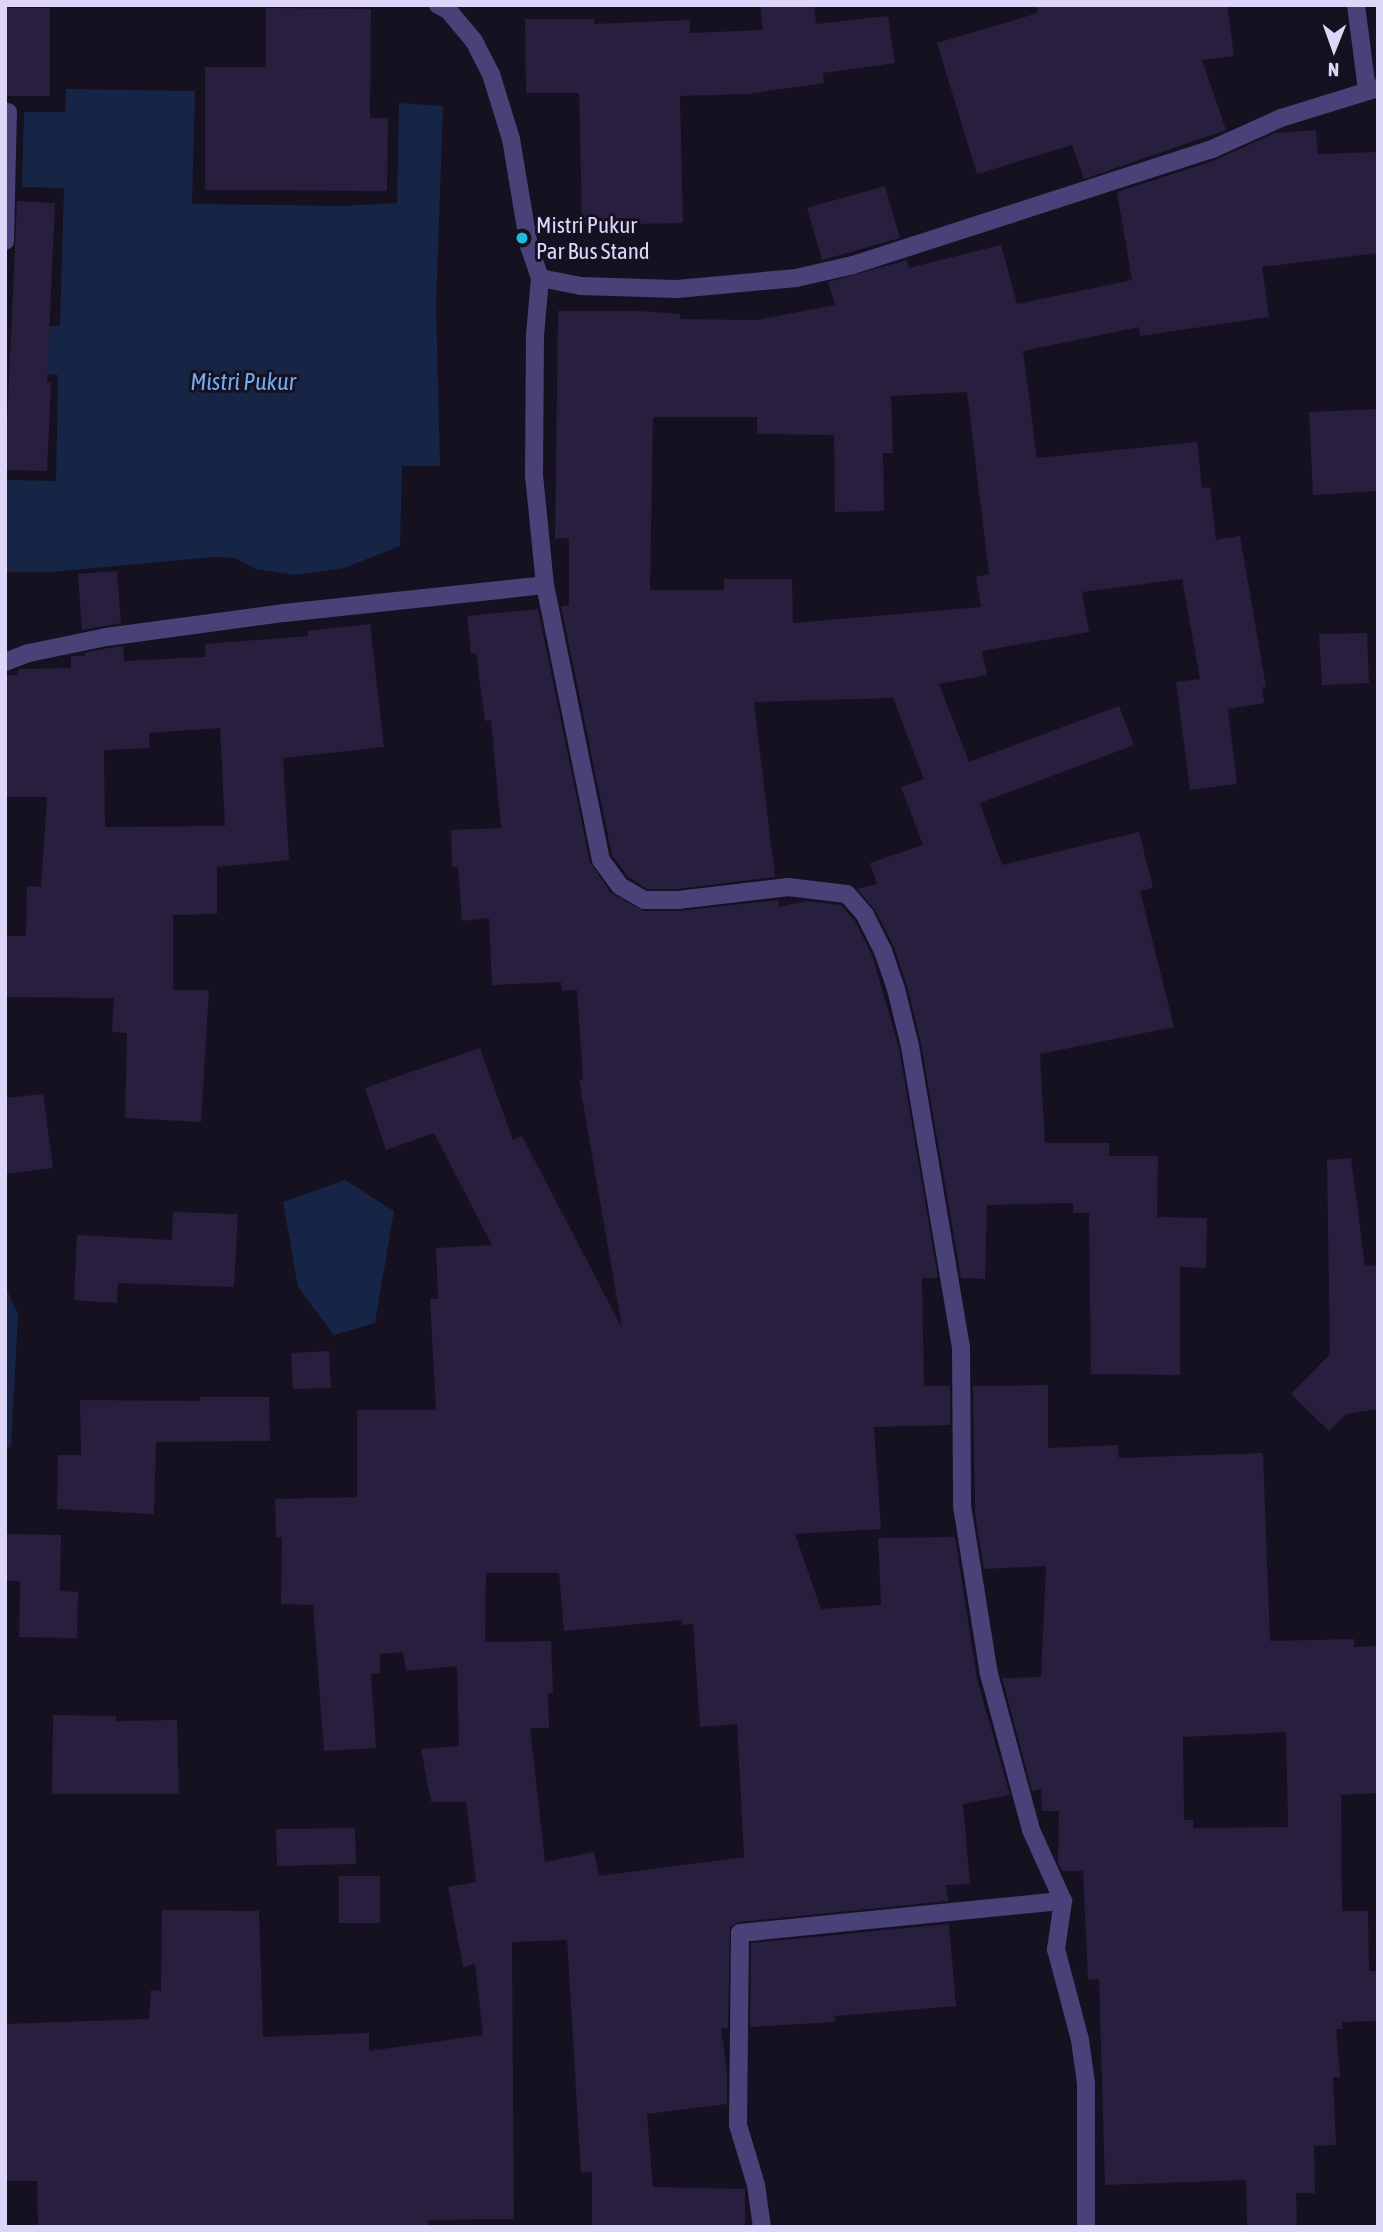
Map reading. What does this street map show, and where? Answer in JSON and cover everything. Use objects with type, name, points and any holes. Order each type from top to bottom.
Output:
[{"type":"street","points":[[439,5],[448,10],[474,41],[491,74],[511,139],[528,246],[540,278],[533,412],[534,475],[545,585],[601,860],[620,886],[644,900],[678,900],[788,887],[847,894],[865,915],[883,951],[910,1046],[961,1347],[962,1506],[989,1674],[1031,1830],[1063,1901],[1056,1949],[1080,2040],[1086,2083],[1086,2227]]},
{"type":"street","points":[[540,278],[581,286],[677,289],[796,278],[906,250],[1210,150],[1281,118],[1373,89],[1356,5]]},
{"type":"street","points":[[5,241],[8,112]]},
{"type":"street","points":[[5,662],[29,653],[106,637],[284,613],[545,585]]},
{"type":"street","points":[[762,2227],[756,2185],[738,2125],[740,1933],[1063,1901]]},
{"type":"water","name":"Mistri Pukur","points":[[66,89],[195,91],[192,204],[343,206],[397,203],[399,103],[443,106],[436,304],[440,466],[402,466],[400,546],[344,568],[295,575],[256,569],[235,558],[214,557],[51,572],[6,572],[7,480],[56,481],[58,375],[13,371],[16,326],[60,326],[64,188],[22,187],[24,112],[65,112]]},
{"type":"water","points":[[345,1180],[394,1211],[375,1323],[334,1335],[298,1287],[283,1202]]},
{"type":"water","points":[[5,1286],[18,1314],[11,1447],[5,1448]]},
{"type":"building","points":[[760,5],[814,5],[816,24],[888,16],[895,63],[823,73],[824,83],[747,94],[680,96],[683,223],[582,225],[579,93],[526,93],[525,19],[594,19],[594,24],[690,20],[690,33],[763,30]]},
{"type":"building","points":[[1037,5],[1227,5],[1234,56],[1202,60],[1226,130],[1084,179],[1072,145],[977,174],[937,43],[1038,13]]},
{"type":"building","points":[[5,8],[50,8],[50,96],[5,96]]},
{"type":"building","points":[[266,8],[371,9],[370,118],[388,118],[387,191],[205,190],[205,67],[266,67]]},
{"type":"building","points":[[1316,130],[1318,154],[1378,152],[1378,253],[1262,267],[1269,317],[1140,336],[1139,327],[1023,351],[1037,458],[1197,442],[1202,488],[1210,487],[1216,540],[1240,536],[1266,687],[1262,687],[1264,703],[1228,709],[1237,784],[1190,790],[1176,682],[1200,679],[1182,579],[1082,592],[1089,632],[982,651],[987,675],[939,684],[969,762],[1119,706],[1134,745],[980,803],[1002,865],[1139,832],[1153,888],[1140,891],[1174,1027],[1040,1054],[1045,1143],[1109,1143],[1109,1156],[1158,1156],[1157,1217],[1207,1218],[1206,1268],[1180,1267],[1180,1375],[1091,1374],[1089,1213],[1073,1213],[1073,1203],[987,1205],[985,1279],[961,1278],[921,1044],[907,986],[894,947],[875,910],[857,889],[877,884],[870,863],[923,845],[901,787],[924,779],[893,698],[754,702],[775,877],[677,889],[647,889],[628,877],[612,855],[561,606],[569,606],[569,538],[555,539],[558,311],[639,311],[680,314],[680,319],[757,320],[835,305],[828,282],[907,260],[909,268],[1001,245],[1017,304],[1132,280],[1117,192],[1213,161],[1275,133]],"holes":[[[967,392],[989,574],[976,577],[981,607],[793,623],[792,579],[724,579],[724,590],[650,590],[653,417],[757,417],[757,434],[834,435],[835,512],[884,511],[883,453],[893,453],[891,396]]]},
{"type":"building","points":[[885,186],[900,238],[822,260],[807,208]]},
{"type":"building","points":[[17,201],[55,203],[47,382],[51,382],[47,471],[5,470]]},
{"type":"building","points":[[1378,409],[1378,491],[1313,495],[1309,412]]},
{"type":"building","points":[[117,571],[121,623],[82,630],[78,574]]},
{"type":"building","points":[[538,609],[590,862],[611,893],[644,911],[679,911],[778,900],[779,907],[806,901],[841,905],[855,921],[872,955],[899,1048],[938,1278],[922,1278],[924,1386],[950,1386],[950,1425],[874,1427],[881,1529],[795,1534],[821,1609],[881,1605],[878,1538],[955,1537],[977,1679],[1010,1795],[963,1804],[970,1884],[946,1885],[948,1901],[739,1922],[730,1927],[728,2028],[721,2028],[727,2071],[727,2104],[647,2114],[653,2187],[745,2189],[745,2227],[592,2227],[592,2172],[581,2173],[567,1940],[512,1942],[514,2219],[428,2220],[429,2227],[38,2227],[37,2181],[5,2181],[5,2024],[149,2019],[151,1990],[161,1991],[162,1910],[259,1911],[263,2037],[369,2033],[369,2051],[483,2035],[475,1964],[463,1967],[448,1887],[476,1882],[466,1802],[431,1802],[421,1749],[459,1746],[457,1666],[406,1671],[403,1652],[380,1654],[380,1673],[371,1674],[376,1748],[324,1751],[313,1605],[281,1604],[282,1537],[276,1537],[275,1499],[357,1497],[357,1410],[436,1410],[430,1299],[438,1299],[436,1248],[492,1245],[434,1133],[386,1150],[365,1088],[480,1048],[513,1140],[522,1136],[622,1328],[579,1080],[583,1079],[577,990],[562,991],[561,982],[492,985],[489,918],[462,921],[458,867],[452,867],[451,830],[501,828],[491,720],[485,721],[476,653],[471,654],[467,616]],"holes":[[[486,1573],[559,1573],[564,1631],[682,1620],[682,1625],[693,1624],[700,1727],[737,1724],[744,1857],[599,1876],[594,1852],[545,1862],[530,1728],[549,1728],[548,1693],[553,1693],[551,1641],[485,1642]]]},
{"type":"building","points":[[370,624],[384,747],[283,758],[289,860],[217,867],[217,914],[173,915],[173,990],[209,990],[201,1122],[125,1118],[127,1033],[112,1032],[114,998],[5,997],[5,936],[26,936],[27,886],[41,887],[47,797],[5,797],[5,675],[17,675],[19,669],[71,668],[71,656],[85,656],[84,653],[108,648],[123,646],[124,661],[206,657],[205,644],[308,636],[308,631]],"holes":[[[220,728],[225,826],[105,827],[104,750],[149,748],[149,733]]]},
{"type":"building","points":[[1367,633],[1369,683],[1322,685],[1319,634]]},
{"type":"building","points":[[43,1094],[53,1168],[5,1174],[5,1098]]},
{"type":"building","points":[[1351,1158],[1365,1266],[1376,1265],[1378,1409],[1346,1414],[1329,1431],[1291,1394],[1330,1354],[1327,1160]]},
{"type":"building","points":[[173,1212],[238,1214],[234,1287],[118,1283],[117,1303],[74,1300],[77,1235],[172,1240]]},
{"type":"building","points":[[329,1351],[331,1388],[293,1389],[291,1353]]},
{"type":"building","points":[[1048,1385],[1048,1448],[1118,1445],[1119,1458],[1263,1453],[1270,1641],[1354,1639],[1354,1647],[1378,1646],[1378,1793],[1341,1795],[1342,1911],[1368,1911],[1369,1971],[1378,1971],[1378,2021],[1342,2022],[1343,2029],[1336,2029],[1340,2077],[1333,2077],[1336,2145],[1314,2146],[1315,2193],[1296,2193],[1297,2227],[1247,2227],[1246,2180],[1105,2185],[1099,1979],[1088,1980],[1083,1871],[1062,1871],[1058,1862],[1059,1811],[1042,1811],[1041,1789],[1032,1791],[1002,1678],[1041,1677],[1046,1566],[984,1569],[975,1513],[973,1386]],"holes":[[[1286,1732],[1288,1827],[1193,1828],[1193,1820],[1184,1820],[1183,1737]]]},
{"type":"building","points":[[200,1397],[269,1397],[270,1441],[156,1442],[154,1514],[57,1509],[58,1455],[81,1455],[80,1400],[200,1401]]},
{"type":"building","points":[[5,1534],[61,1535],[60,1591],[78,1592],[77,1638],[19,1637],[20,1581],[5,1581]]},
{"type":"building","points":[[53,1715],[116,1716],[116,1721],[177,1720],[179,1794],[52,1794]]},
{"type":"building","points":[[355,1828],[356,1864],[277,1866],[276,1829]]},
{"type":"building","points":[[339,1876],[380,1876],[380,1923],[339,1923]]},
{"type":"building","points":[[949,1924],[956,2006],[835,2016],[835,2022],[750,2027],[751,1943]]},
{"type":"place","name":"Mistri Pukur Par Bus Stand","points":[[522,238]]}]
